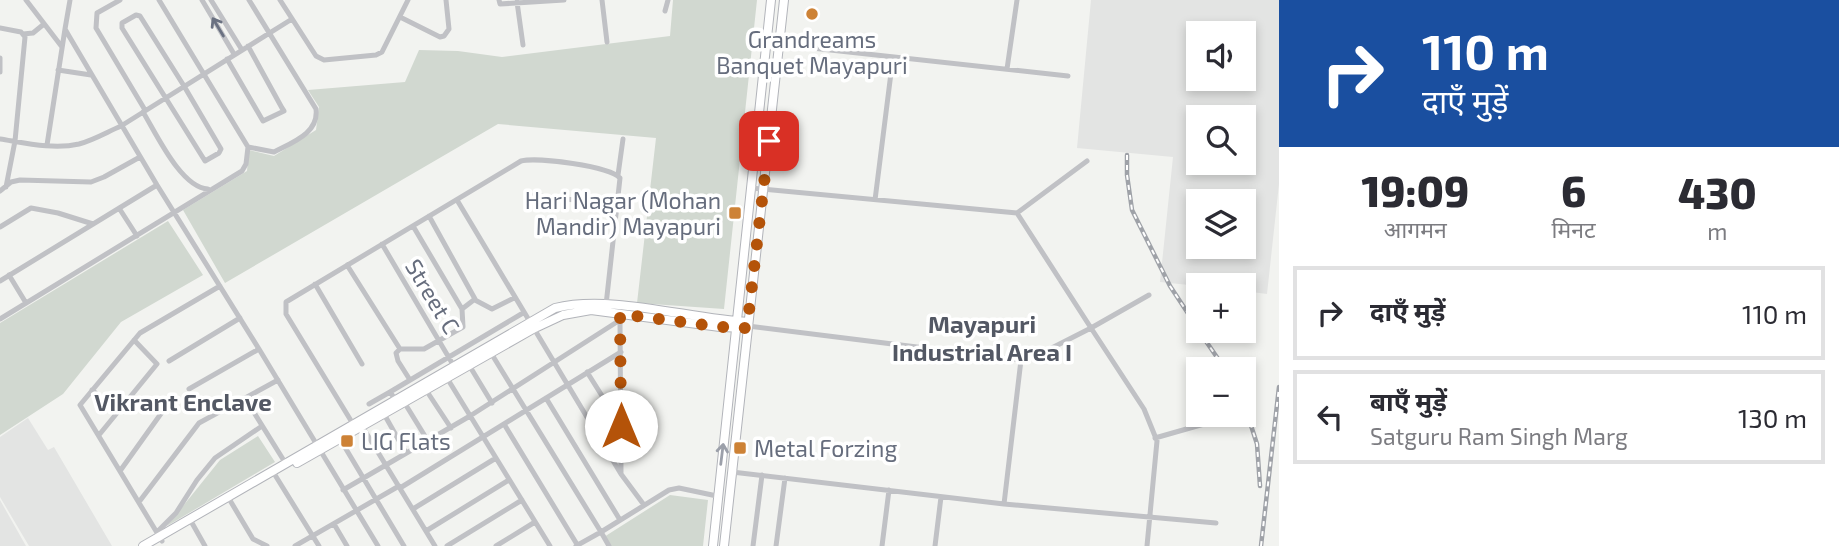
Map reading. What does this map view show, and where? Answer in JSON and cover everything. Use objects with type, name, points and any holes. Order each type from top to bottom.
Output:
[{"type":"street","points":[[26,0],[62,47]]},
{"type":"street","points":[[47,145],[70,0]]},
{"type":"street","points":[[120,0],[97,13],[96,28],[183,177],[197,188],[210,189]]},
{"type":"street","points":[[0,319],[242,172],[246,164],[248,147],[159,0]]},
{"type":"street","points":[[202,0],[234,54]]},
{"type":"street","points":[[211,0],[242,50]]},
{"type":"street","points":[[248,147],[274,152],[310,130],[317,117],[316,109],[249,0]]},
{"type":"street","points":[[280,0],[316,56],[324,60],[380,54],[408,0]]},
{"type":"street","points":[[400,17],[440,37],[444,36],[449,29],[446,0]]},
{"type":"street","points":[[499,0],[500,4],[564,0]]},
{"type":"street","points":[[602,0],[607,42]]},
{"type":"street","points":[[665,11],[668,0]]},
{"type":"street","points":[[713,546],[771,0]]},
{"type":"street","points":[[724,546],[784,0]]},
{"type":"street","points":[[1007,69],[1017,0]]},
{"type":"street","points":[[517,2],[523,45]]},
{"type":"street","points":[[136,15],[140,16],[184,86],[221,149],[219,153],[203,161],[165,98],[122,28],[122,23],[136,15]]},
{"type":"street","points":[[0,139],[47,145],[79,144],[121,125],[292,19]]},
{"type":"street","points":[[0,28],[23,34],[33,33],[44,24]]},
{"type":"street","points":[[65,29],[140,157],[378,546]]},
{"type":"street","points":[[3,189],[15,141],[25,39],[23,34]]},
{"type":"street","points":[[766,43],[1068,76]]},
{"type":"street","points":[[227,59],[263,121],[281,113],[284,111],[248,46]]},
{"type":"street","points":[[875,200],[893,57]]},
{"type":"street","points":[[0,58],[0,72]]},
{"type":"street","points":[[58,70],[91,75]]},
{"type":"street","points":[[606,305],[620,182],[618,175],[622,139]]},
{"type":"street","points":[[3,189],[20,180],[91,181],[104,177],[140,157]]},
{"type":"street","points":[[435,546],[400,487],[285,310],[286,302],[525,160],[570,163],[618,175]]},
{"type":"street","points":[[751,188],[1017,213],[1087,160]]},
{"type":"street","points":[[0,281],[157,185]]},
{"type":"street","points":[[531,195],[627,206]]},
{"type":"street","points":[[457,200],[621,474],[644,505]]},
{"type":"street","points":[[0,227],[31,208],[93,224]]},
{"type":"street","points":[[119,208],[137,236]]},
{"type":"street","points":[[1017,213],[1144,409],[1156,438],[1147,546]]},
{"type":"street","points":[[429,216],[475,300],[492,309],[514,298]]},
{"type":"street","points":[[400,349],[420,350],[463,327],[463,309],[413,226]]},
{"type":"street","name":"Street C","points":[[382,244],[453,365]]},
{"type":"street","points":[[347,265],[400,349]]},
{"type":"street","points":[[9,275],[26,303]]},
{"type":"street","points":[[316,284],[362,364]]},
{"type":"street","points":[[159,536],[80,405],[140,333],[220,286]]},
{"type":"street","points":[[159,536],[192,523],[286,464],[340,439],[397,398],[546,311],[564,306],[606,305],[748,326],[1021,360],[1036,356],[1149,295]]},
{"type":"street","points":[[463,309],[475,300]]},
{"type":"street","points":[[143,546],[275,475],[358,425],[384,414],[410,380],[453,365],[469,365],[491,353],[528,321],[578,311],[620,317],[737,324]]},
{"type":"street","points":[[620,317],[621,474]]},
{"type":"street","points":[[344,490],[513,390],[620,317]]},
{"type":"street","points":[[169,361],[240,318]]},
{"type":"street","points":[[99,435],[157,364],[134,340]]},
{"type":"street","points":[[189,388],[259,349]]},
{"type":"street","points":[[400,349],[396,353],[397,358],[410,380]]},
{"type":"street","points":[[295,546],[400,487],[621,352]]},
{"type":"street","points":[[491,353],[609,546]]},
{"type":"street","points":[[1004,504],[1021,360]]},
{"type":"street","points":[[369,404],[426,390],[447,378],[453,365]]},
{"type":"street","points":[[469,365],[492,403]]},
{"type":"street","points":[[587,373],[621,426]]},
{"type":"street","points":[[447,378],[547,545]]},
{"type":"street","points":[[139,502],[199,423],[278,380]]},
{"type":"street","points":[[92,390],[117,412]]},
{"type":"street","points":[[426,390],[451,428]]},
{"type":"street","points":[[245,398],[286,464]]},
{"type":"street","points":[[397,398],[428,441]]},
{"type":"street","points":[[546,398],[620,520]]},
{"type":"street","points":[[120,471],[170,401]]},
{"type":"street","points":[[384,414],[406,453]]},
{"type":"street","points":[[504,424],[577,546],[674,488],[717,496]]},
{"type":"street","points":[[153,546],[215,458],[262,426]]},
{"type":"street","points":[[1156,438],[1194,427]]},
{"type":"street","points":[[340,439],[404,546]]},
{"type":"street","points":[[412,509],[496,458]]},
{"type":"street","points":[[732,472],[1004,504],[1216,523]]},
{"type":"street","points":[[275,475],[319,546]]},
{"type":"street","points":[[753,546],[762,475]]},
{"type":"street","points":[[776,546],[785,478]]},
{"type":"street","points":[[426,531],[509,480]]},
{"type":"street","points":[[882,546],[889,490]]},
{"type":"street","points":[[935,546],[941,497]]},
{"type":"street","points":[[229,499],[253,539],[267,546]]},
{"type":"street","points":[[447,546],[522,500]]},
{"type":"street","points":[[496,546],[535,522]]},
{"type":"street","points":[[192,523],[205,546]]},
{"type":"street","points":[[334,524],[347,546]]},
{"type":"shaded area","points":[[673,0],[757,0],[724,309],[637,303],[656,138],[498,124],[225,283],[183,210],[247,171],[249,150],[274,156],[316,130],[319,107],[308,90],[405,82],[419,50],[458,51],[502,57],[670,36]]},
{"type":"shaded area","points":[[1091,0],[1279,0],[1279,184],[1267,294],[1256,293],[1256,273],[1186,273],[1186,285],[1160,282],[1173,157],[1077,148]]},
{"type":"shaded area","points":[[168,221],[203,275],[121,322],[63,394],[0,435],[0,323]]},
{"type":"shaded area","points":[[28,418],[48,450],[54,447],[112,546],[29,546],[0,497],[0,437]]},
{"type":"shaded area","points":[[258,436],[275,462],[167,526],[220,460]]},
{"type":"shaded area","points":[[670,495],[708,500],[703,546],[610,546],[604,537]]},
{"type":"shaded area","points":[[0,500],[26,546],[0,546]]},
{"type":"railway","points":[[1127,155],[1132,210],[1170,286],[1186,310]]},
{"type":"railway","points":[[1207,343],[1217,357]]},
{"type":"railway","points":[[1261,546],[1279,387]]},
{"type":"railway","points":[[1251,427],[1257,444],[1260,486]]},
{"type":"place","name":"Grandreams Banquet Mayapuri","points":[[812,14]]},
{"type":"place","name":"Hari Nagar (Mohan Mandir) Mayapuri","points":[[735,213]]},
{"type":"place","name":"LIG Flats","points":[[347,441]]},
{"type":"place","name":"Metal Forzing","points":[[740,448]]},
{"type":"district","name":"Mayapuri Industrial Area I","points":[[982,337]]},
{"type":"district","name":"Vikrant Enclave","points":[[183,401]]},
{"type":"route","points":[[621,426],[620,314],[747,328],[769,141]]}]
